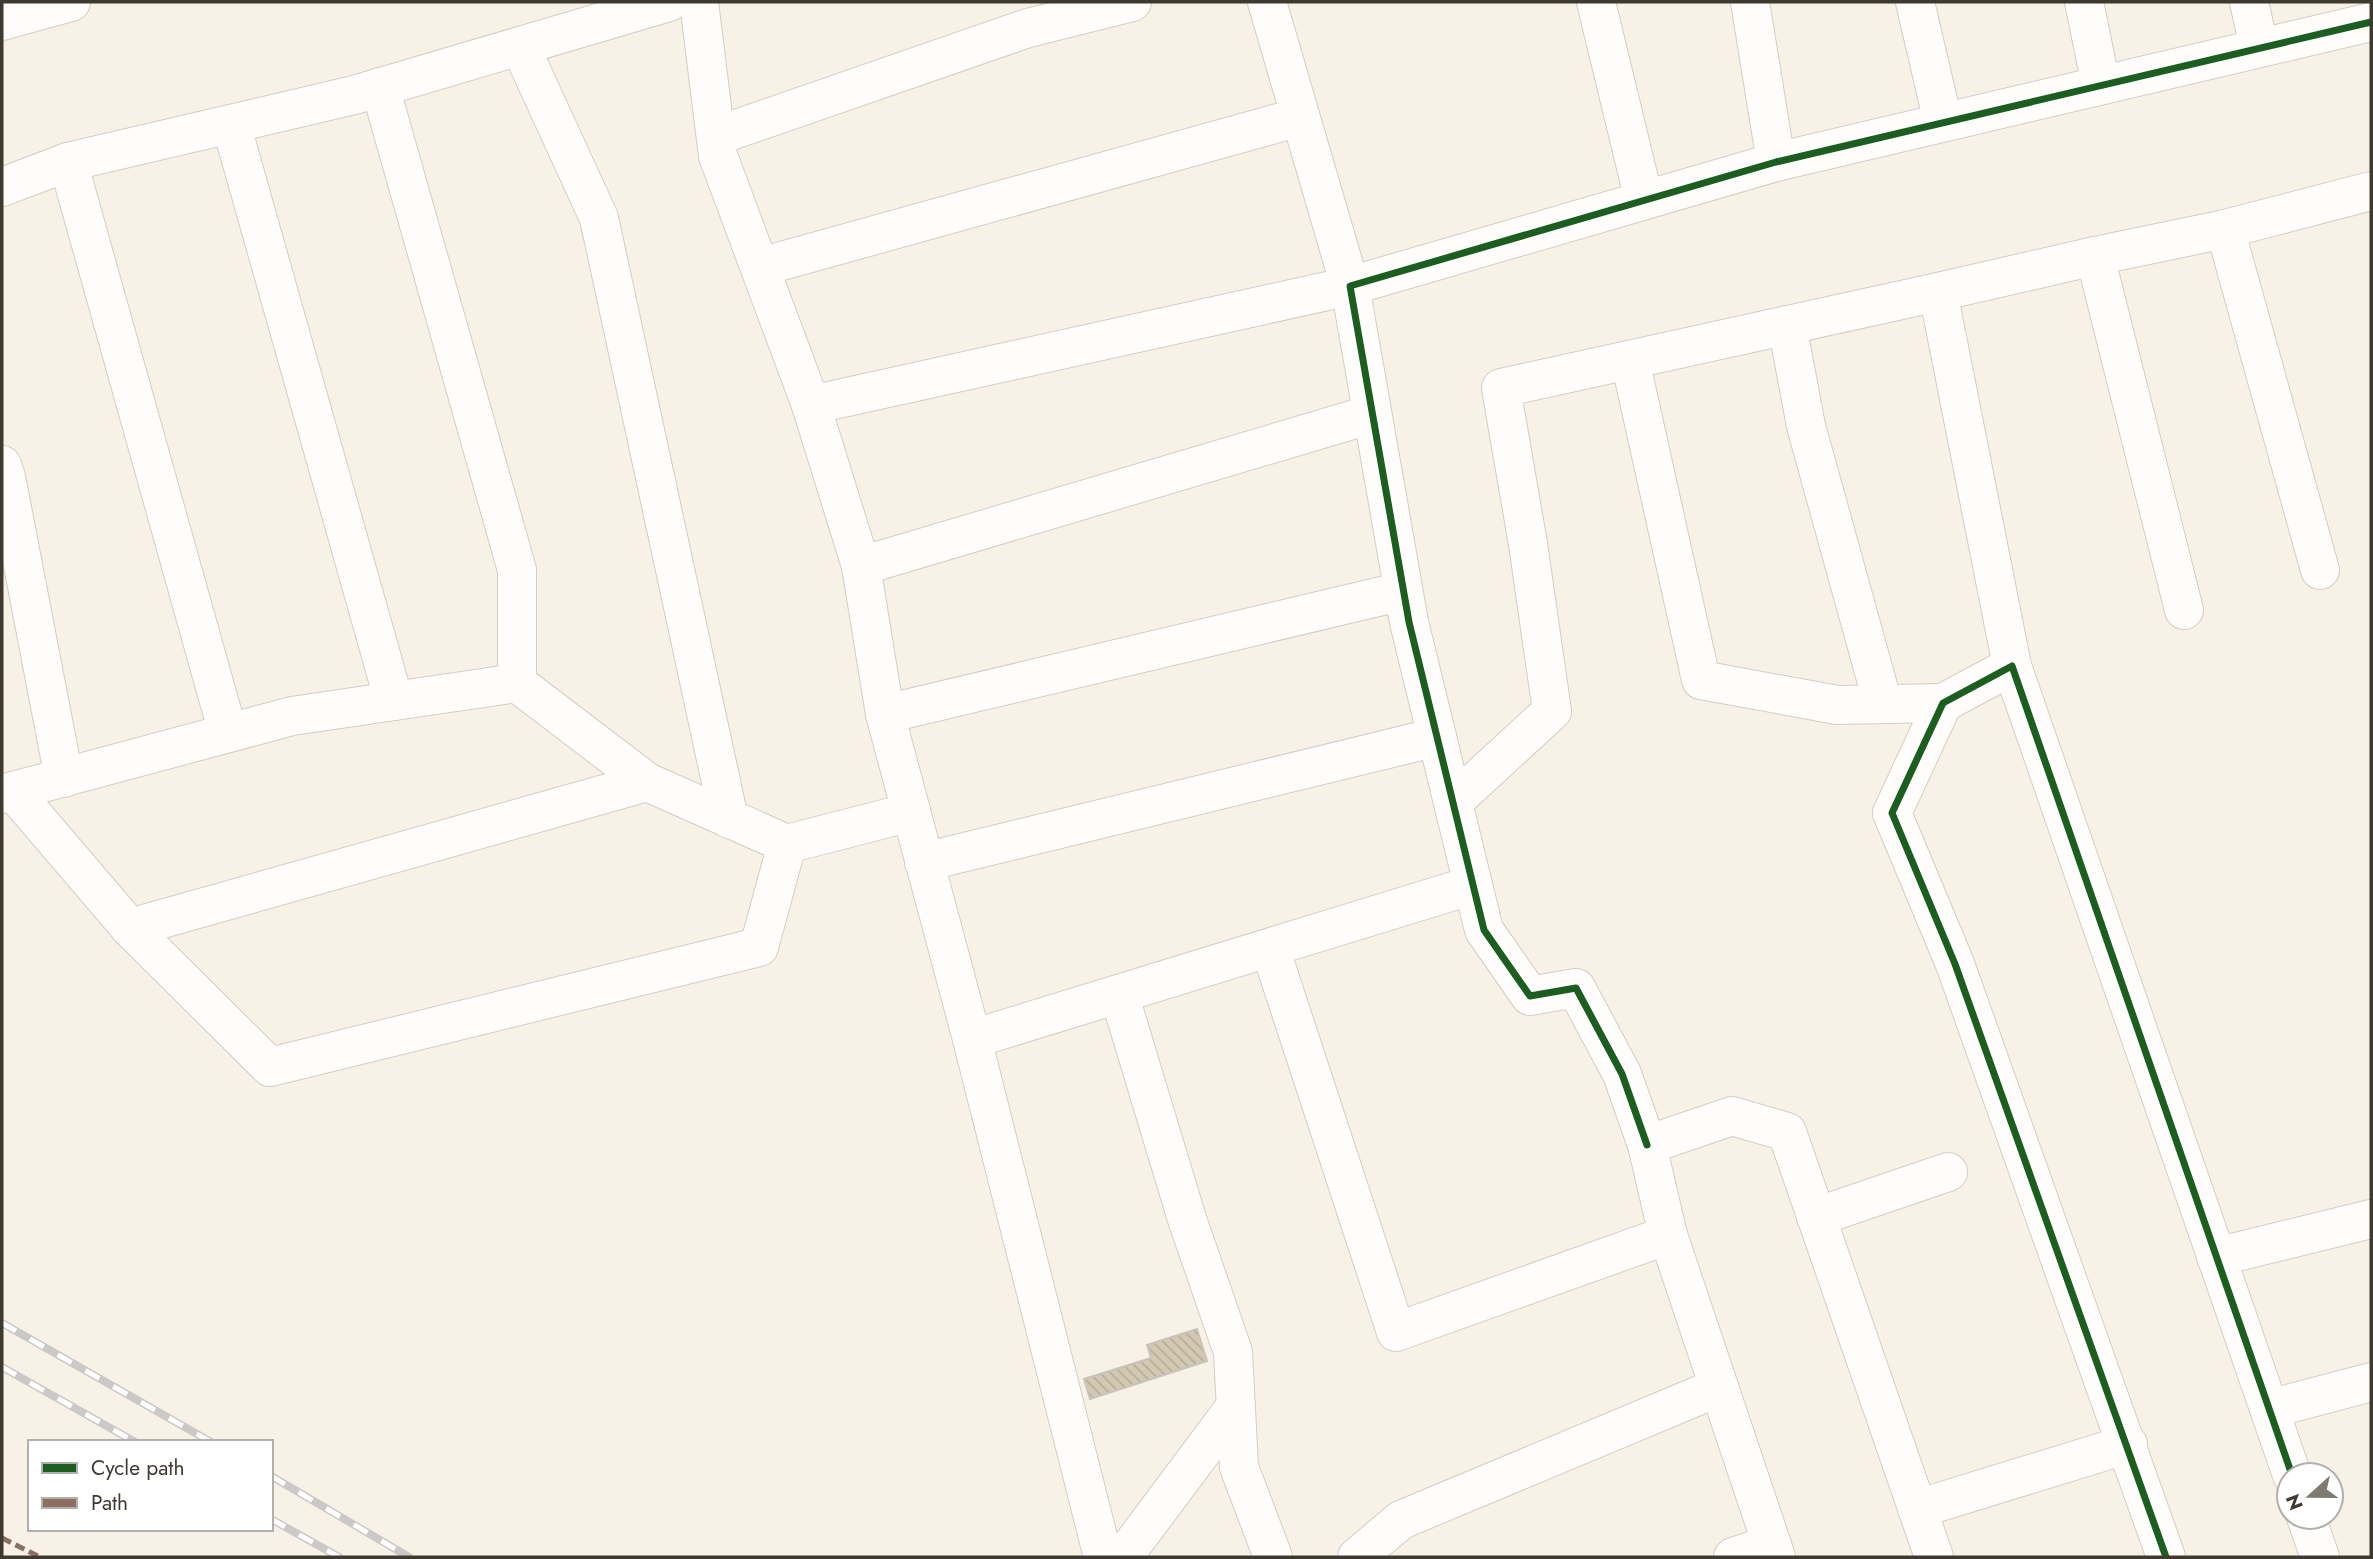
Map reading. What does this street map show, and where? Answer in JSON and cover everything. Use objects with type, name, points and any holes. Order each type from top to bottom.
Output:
[{"type":"street","points":[[2,21],[71,2]]},
{"type":"street","points":[[2,187],[68,162],[380,87],[669,2]]},
{"type":"street","points":[[699,2],[718,156],[811,405],[861,566],[885,714],[972,1039],[1103,1557]]},
{"type":"street","points":[[716,136],[1028,28],[1132,2]]},
{"type":"street","points":[[1267,2],[1350,286],[1403,591],[1484,930],[1530,996],[1576,988],[1622,1074],[1647,1145],[1668,1234],[1774,1551],[1733,1557]]},
{"type":"street","points":[[1596,2],[1644,200]]},
{"type":"street","points":[[1749,2],[1776,162]]},
{"type":"street","points":[[1915,2],[1943,122]]},
{"type":"street","points":[[2084,2],[2101,85]]},
{"type":"street","points":[[2249,2],[2259,47]]},
{"type":"street","points":[[811,405],[1350,286],[1776,162],[2371,22]]},
{"type":"street","points":[[520,46],[599,218],[729,819]]},
{"type":"street","points":[[380,87],[517,570],[517,683]]},
{"type":"street","points":[[760,267],[1300,117]]},
{"type":"street","points":[[231,124],[394,701]]},
{"type":"street","points":[[68,162],[228,733]]},
{"type":"street","points":[[1453,802],[1552,711],[1528,544],[1501,388],[2225,229],[2371,191]]},
{"type":"street","points":[[2225,229],[2320,570]]},
{"type":"street","points":[[2095,256],[2184,610]]},
{"type":"street","points":[[1938,292],[2012,666],[2287,1461]]},
{"type":"street","points":[[1787,326],[1806,426],[1883,704]]},
{"type":"street","points":[[1630,360],[1701,680],[1837,705],[1943,703],[2012,666]]},
{"type":"street","points":[[861,566],[1372,414]]},
{"type":"street","points":[[3,474],[64,778]]},
{"type":"street","points":[[885,714],[1403,591]]},
{"type":"street","points":[[787,844],[760,947],[270,1067],[130,928],[8,793],[292,716],[517,683],[647,782],[787,844],[911,812]]},
{"type":"street","points":[[1943,703],[1892,813],[1955,964],[2166,1557]]},
{"type":"street","points":[[924,862],[1437,737]]},
{"type":"street","points":[[130,928],[647,782]]},
{"type":"street","points":[[972,1039],[1473,886]]},
{"type":"street","points":[[1270,948],[1396,1332],[1668,1234]]},
{"type":"street","points":[[1119,994],[1187,1219],[1233,1352],[1238,1467],[1273,1557]]},
{"type":"street","points":[[1647,1145],[1732,1116],[1787,1132],[1934,1557]]},
{"type":"street","points":[[1816,1217],[1948,1172]]},
{"type":"street","points":[[2216,1257],[2371,1219]]},
{"type":"street","points":[[2269,1409],[2371,1382]]},
{"type":"street","points":[[1357,1557],[1401,1520],[1719,1387]]},
{"type":"street","points":[[1123,1557],[1236,1406]]},
{"type":"street","points":[[1917,1509],[2128,1444]]},
{"type":"street","points":[[2311,1531],[2320,1557]]},
{"type":"building","points":[[1197,1329],[1207,1361],[1090,1399],[1084,1379],[1151,1358],[1147,1345]]},
{"type":"railway","points":[[2,1323],[207,1440]]},
{"type":"railway","points":[[2,1367],[131,1440]]},
{"type":"railway","points":[[273,1477],[409,1557]]},
{"type":"railway","points":[[273,1520],[339,1557]]},
{"type":"marked path","points":[[2,1538],[40,1557]]},
{"type":"cycle path","points":[[1647,1145],[1622,1074],[1576,988],[1530,996],[1484,930],[1409,622],[1350,286],[1776,162],[2371,22]]},
{"type":"cycle path","points":[[2166,1557],[1955,964],[1892,813],[1943,703],[2012,666],[2287,1461]]}]
